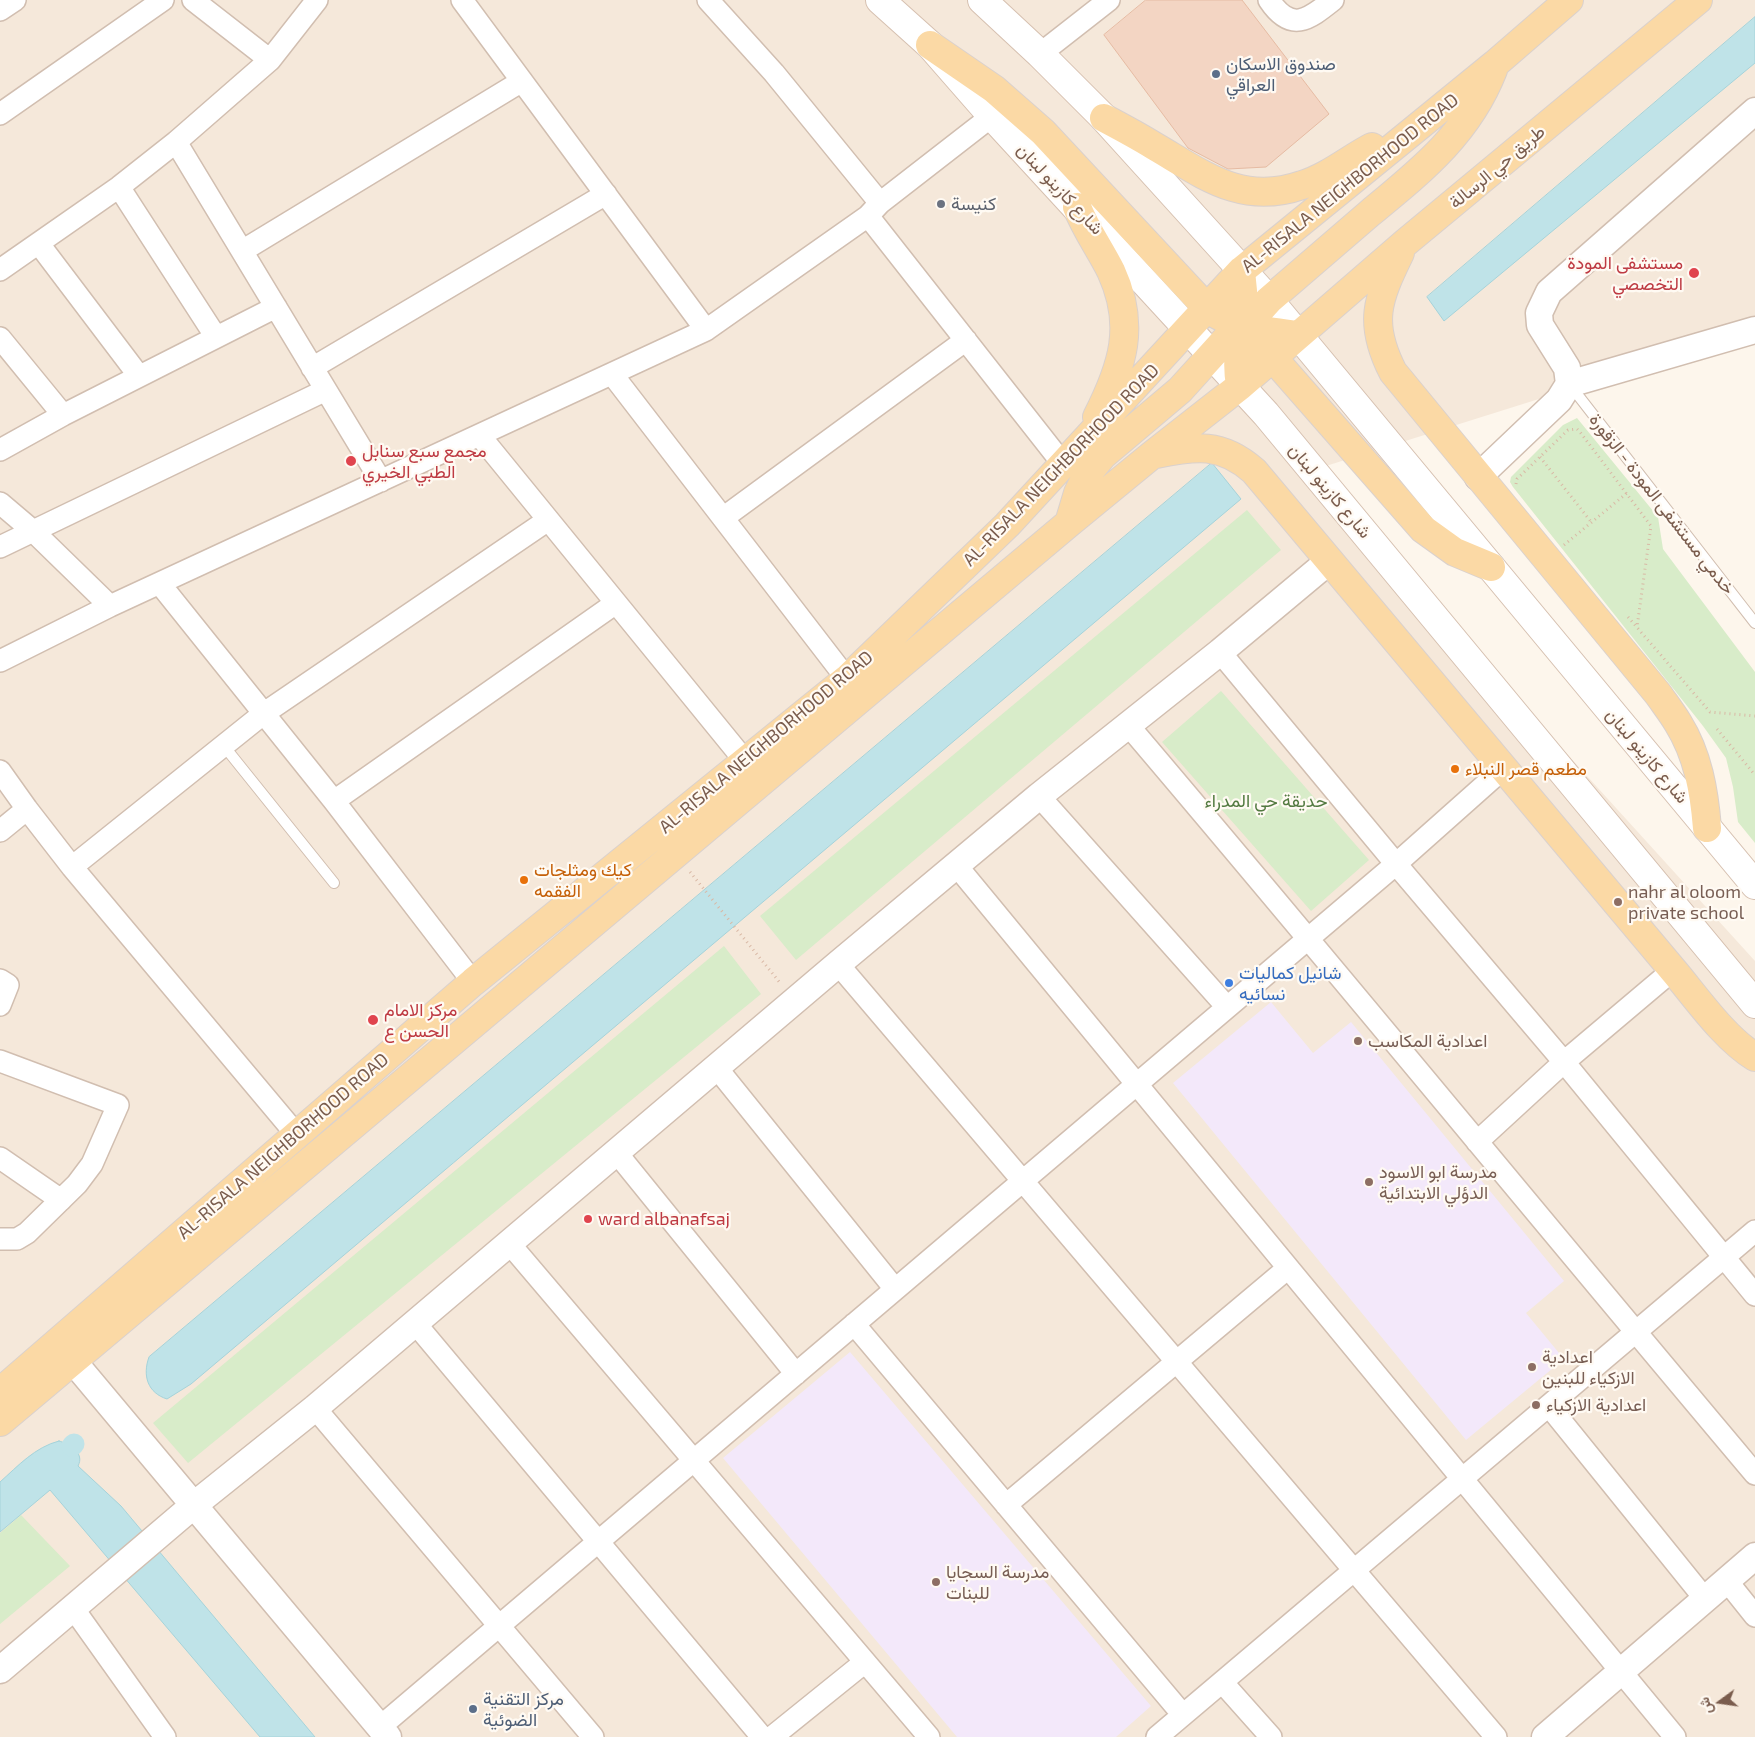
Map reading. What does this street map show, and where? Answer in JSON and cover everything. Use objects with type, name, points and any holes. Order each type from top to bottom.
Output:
[{"type":"main road","name":"شارع كازينو لبنان","points":[[880,0],[930,45],[992,116],[1077,207],[1188,331]]},
{"type":"main road","name":"شارع كازينو لبنان","points":[[982,0],[1040,54],[1104,118],[1269,300],[1755,885]]},
{"type":"main road","name":"AL-RISALA NEIGHBORHOOD ROAD","points":[[0,1392],[472,982],[847,679],[1007,525],[1188,331],[1241,271],[1495,64],[1569,0]]},
{"type":"main road","name":"طريق حي الرسالة","points":[[1298,335],[1405,243],[1698,0]]},
{"type":"main road","points":[[930,45],[994,89],[1043,132],[1207,308],[1218,316],[1232,337],[1240,386]]},
{"type":"main road","points":[[1068,523],[1078,493],[1088,473],[1103,455],[1180,390],[1269,300],[1423,169],[1449,142],[1471,114],[1495,64]]},
{"type":"main road","points":[[1104,118],[1202,175],[1221,184],[1253,193],[1283,190],[1308,183],[1376,145],[1417,128]]},
{"type":"main road","points":[[1077,207],[1087,230],[1111,271],[1122,304],[1124,321],[1124,338],[1118,372],[1103,406],[1083,442]]},
{"type":"main road","points":[[1405,243],[1386,280],[1380,299],[1378,318],[1380,342],[1393,372],[1658,694],[1679,724],[1697,766],[1704,792],[1707,828]]},
{"type":"main road","points":[[1232,337],[1242,302],[1241,271]]},
{"type":"main road","points":[[1188,331],[1232,337],[1298,335]]},
{"type":"main road","name":"AL-RISALA NEIGHBORHOOD ROAD","points":[[0,1422],[1068,523],[1240,386],[1298,335]]},
{"type":"main road","points":[[1232,337],[1262,350],[1273,358],[1422,529],[1455,552],[1491,567]]},
{"type":"main road","name":"شارع كازينو لبنان","points":[[1240,386],[1266,414],[1755,1004]]},
{"type":"main road","points":[[1152,455],[1199,447],[1217,450],[1244,462],[1263,480],[1673,970],[1727,1033],[1743,1049],[1755,1057]]},
{"type":"street","points":[[0,10],[15,0]]},
{"type":"street","points":[[0,114],[163,0]]},
{"type":"street","points":[[193,0],[270,60]]},
{"type":"street","points":[[0,270],[119,187],[176,142],[270,60],[317,0]]},
{"type":"street","points":[[462,0],[706,330]]},
{"type":"street","points":[[708,0],[774,73],[874,209],[966,340],[1063,464]]},
{"type":"street","points":[[1040,54],[1109,0]]},
{"type":"street","points":[[1269,0],[1281,14],[1294,20],[1309,18],[1333,0]]},
{"type":"street","points":[[242,251],[522,81]]},
{"type":"street","points":[[1478,476],[1559,400],[1569,384],[1567,368],[1540,325],[1539,313],[1549,292],[1755,111]]},
{"type":"street","points":[[0,661],[110,606],[706,330],[874,209],[992,116]]},
{"type":"street","points":[[176,142],[381,481]]},
{"type":"street","points":[[119,187],[216,337]]},
{"type":"street","points":[[312,368],[606,194]]},
{"type":"street","points":[[39,244],[138,376]]},
{"type":"street","points":[[0,450],[138,376],[276,307]]},
{"type":"street","points":[[1569,384],[1755,330]]},
{"type":"street","points":[[0,338],[63,415]]},
{"type":"street","points":[[723,518],[966,340]]},
{"type":"street","points":[[612,374],[847,679]]},
{"type":"street","points":[[0,547],[326,390]]},
{"type":"street","points":[[480,436],[745,761]]},
{"type":"street","points":[[0,503],[34,532],[110,606]]},
{"type":"street","points":[[72,867],[263,714],[548,520]]},
{"type":"street","points":[[0,1670],[194,1505],[415,1323],[794,1000],[1039,796],[1220,652],[1329,561]]},
{"type":"street","points":[[160,584],[334,801],[472,982]]},
{"type":"street","points":[[334,801],[616,603]]},
{"type":"street","points":[[1220,652],[1564,1062],[1725,1256],[1755,1295]]},
{"type":"street","points":[[1128,725],[1309,938],[1755,1474]]},
{"type":"street","points":[[73,1361],[384,1732],[499,1626],[1396,864],[1504,768]]},
{"type":"street","points":[[0,771],[72,867],[296,1134]]},
{"type":"street","points":[[1039,796],[1227,1007]]},
{"type":"street","points":[[0,831],[27,809]]},
{"type":"street","points":[[956,865],[1675,1737]]},
{"type":"street","points":[[838,964],[1496,1737]]},
{"type":"street","points":[[1477,1142],[1564,1062],[1673,970]]},
{"type":"street","points":[[0,980],[8,985],[0,1005]]},
{"type":"street","points":[[0,1061],[118,1104],[92,1164],[78,1184],[27,1233],[17,1239],[0,1239]]},
{"type":"street","points":[[716,1067],[895,1289]]},
{"type":"street","points":[[616,1152],[796,1374]]},
{"type":"street","points":[[0,1158],[61,1200]]},
{"type":"street","points":[[1158,1737],[1755,1231]]},
{"type":"street","points":[[509,1243],[929,1737]]},
{"type":"street","points":[[1006,1505],[1288,1268]]},
{"type":"street","points":[[415,1323],[762,1737]]},
{"type":"street","points":[[854,1324],[1183,1715]]},
{"type":"street","points":[[1549,1406],[1705,1599]]},
{"type":"street","points":[[314,1408],[593,1737]]},
{"type":"street","points":[[1545,1737],[1755,1556]]},
{"type":"street","points":[[1727,1581],[1755,1616]]},
{"type":"street","points":[[73,1608],[165,1737]]},
{"type":"street","points":[[772,1737],[866,1662]]},
{"type":"street","points":[[1222,1682],[1271,1737]]},
{"type":"lane","name":"خدمي مستشفى المودة - الزقورة","points":[[1569,384],[1755,623]]},
{"type":"lane","points":[[224,746],[334,883]]},
{"type":"path","points":[[1518,488],[1516,482],[1518,479],[1568,430],[1577,429],[1651,526],[1637,627]]},
{"type":"path","points":[[1540,457],[1592,523]]},
{"type":"path","points":[[1559,538],[1564,545],[1627,493]]},
{"type":"path","points":[[1624,612],[1710,712],[1755,716]]},
{"type":"path","points":[[1717,729],[1755,774]]},
{"type":"path","points":[[692,875],[794,1000]]},
{"type":"shaded area","points":[[0,0],[1755,0],[1755,331],[1310,471],[1755,961],[1755,1737],[0,1737]]},
{"type":"shaded area","name":"مدرسة ابو الاسود الدؤلي الابتدائية","points":[[1271,1002],[1313,1053],[1351,1022],[1564,1281],[1526,1313],[1564,1359],[1466,1440],[1173,1083]]},
{"type":"shaded area","name":"مدرسة السجايا للبنات","points":[[850,1352],[1151,1706],[1116,1737],[957,1737],[723,1458]]},
{"type":"green space","points":[[1577,418],[1658,517],[1663,549],[1755,672],[1755,843],[1738,822],[1733,787],[1726,758],[1703,726],[1510,482],[1511,477],[1563,425]]},
{"type":"green space","points":[[1247,510],[1281,550],[796,960],[760,916]]},
{"type":"green space","name":"حديقة حي المدراء","points":[[1221,691],[1369,860],[1311,911],[1162,742]]},
{"type":"green space","points":[[724,946],[761,994],[188,1463],[153,1423]]},
{"type":"green space","points":[[21,1515],[70,1566],[0,1624],[0,1533]]},
{"type":"water","points":[[1755,17],[1755,63],[1444,321],[1427,297]]},
{"type":"water","points":[[1212,463],[1241,499],[191,1384],[167,1399],[155,1393],[148,1383],[146,1371],[149,1357]]},
{"type":"water","points":[[59,1441],[68,1444],[78,1453],[80,1461],[78,1466],[121,1506],[315,1737],[260,1737],[50,1490],[0,1532],[0,1482],[35,1452]]},
{"type":"building","name":"صندوق الاسكان العراقي","points":[[1146,0],[1242,0],[1329,114],[1266,167],[1228,169],[1188,148],[1104,35]]},
{"type":"place","name":"صندوق الاسكان العراقي","points":[[1216,74]]},
{"type":"place","name":"كنيسة","points":[[941,204]]},
{"type":"place","name":"مستشفى المودة التخصصي","points":[[1694,273]]},
{"type":"place","name":"مجمع سبع سنابل الطبي الخيري","points":[[351,461]]},
{"type":"place","name":"مطعم قصر النبلاء","points":[[1455,769]]},
{"type":"place","name":"كيك ومثلجات الفقمه","points":[[524,880]]},
{"type":"place","name":"nahr al oloom private school","points":[[1618,902]]},
{"type":"place","name":"شانيل كماليات نسائيه","points":[[1229,983]]},
{"type":"place","name":"مركز الامام الحسن ع","points":[[373,1020]]},
{"type":"place","name":"اعدادية المكاسب","points":[[1358,1041]]},
{"type":"place","name":"مدرسة ابو الاسود الدؤلي الابتدائية","points":[[1369,1182]]},
{"type":"place","name":"ward albanafsaj","points":[[588,1219]]},
{"type":"place","name":"اعدادية الازكياء للبنين","points":[[1532,1367]]},
{"type":"place","name":"اعدادية الازكياء","points":[[1536,1405]]},
{"type":"place","name":"مدرسة السجايا للبنات","points":[[936,1582]]},
{"type":"place","name":"مركز التقنية الضوئية","points":[[473,1709]]}]
